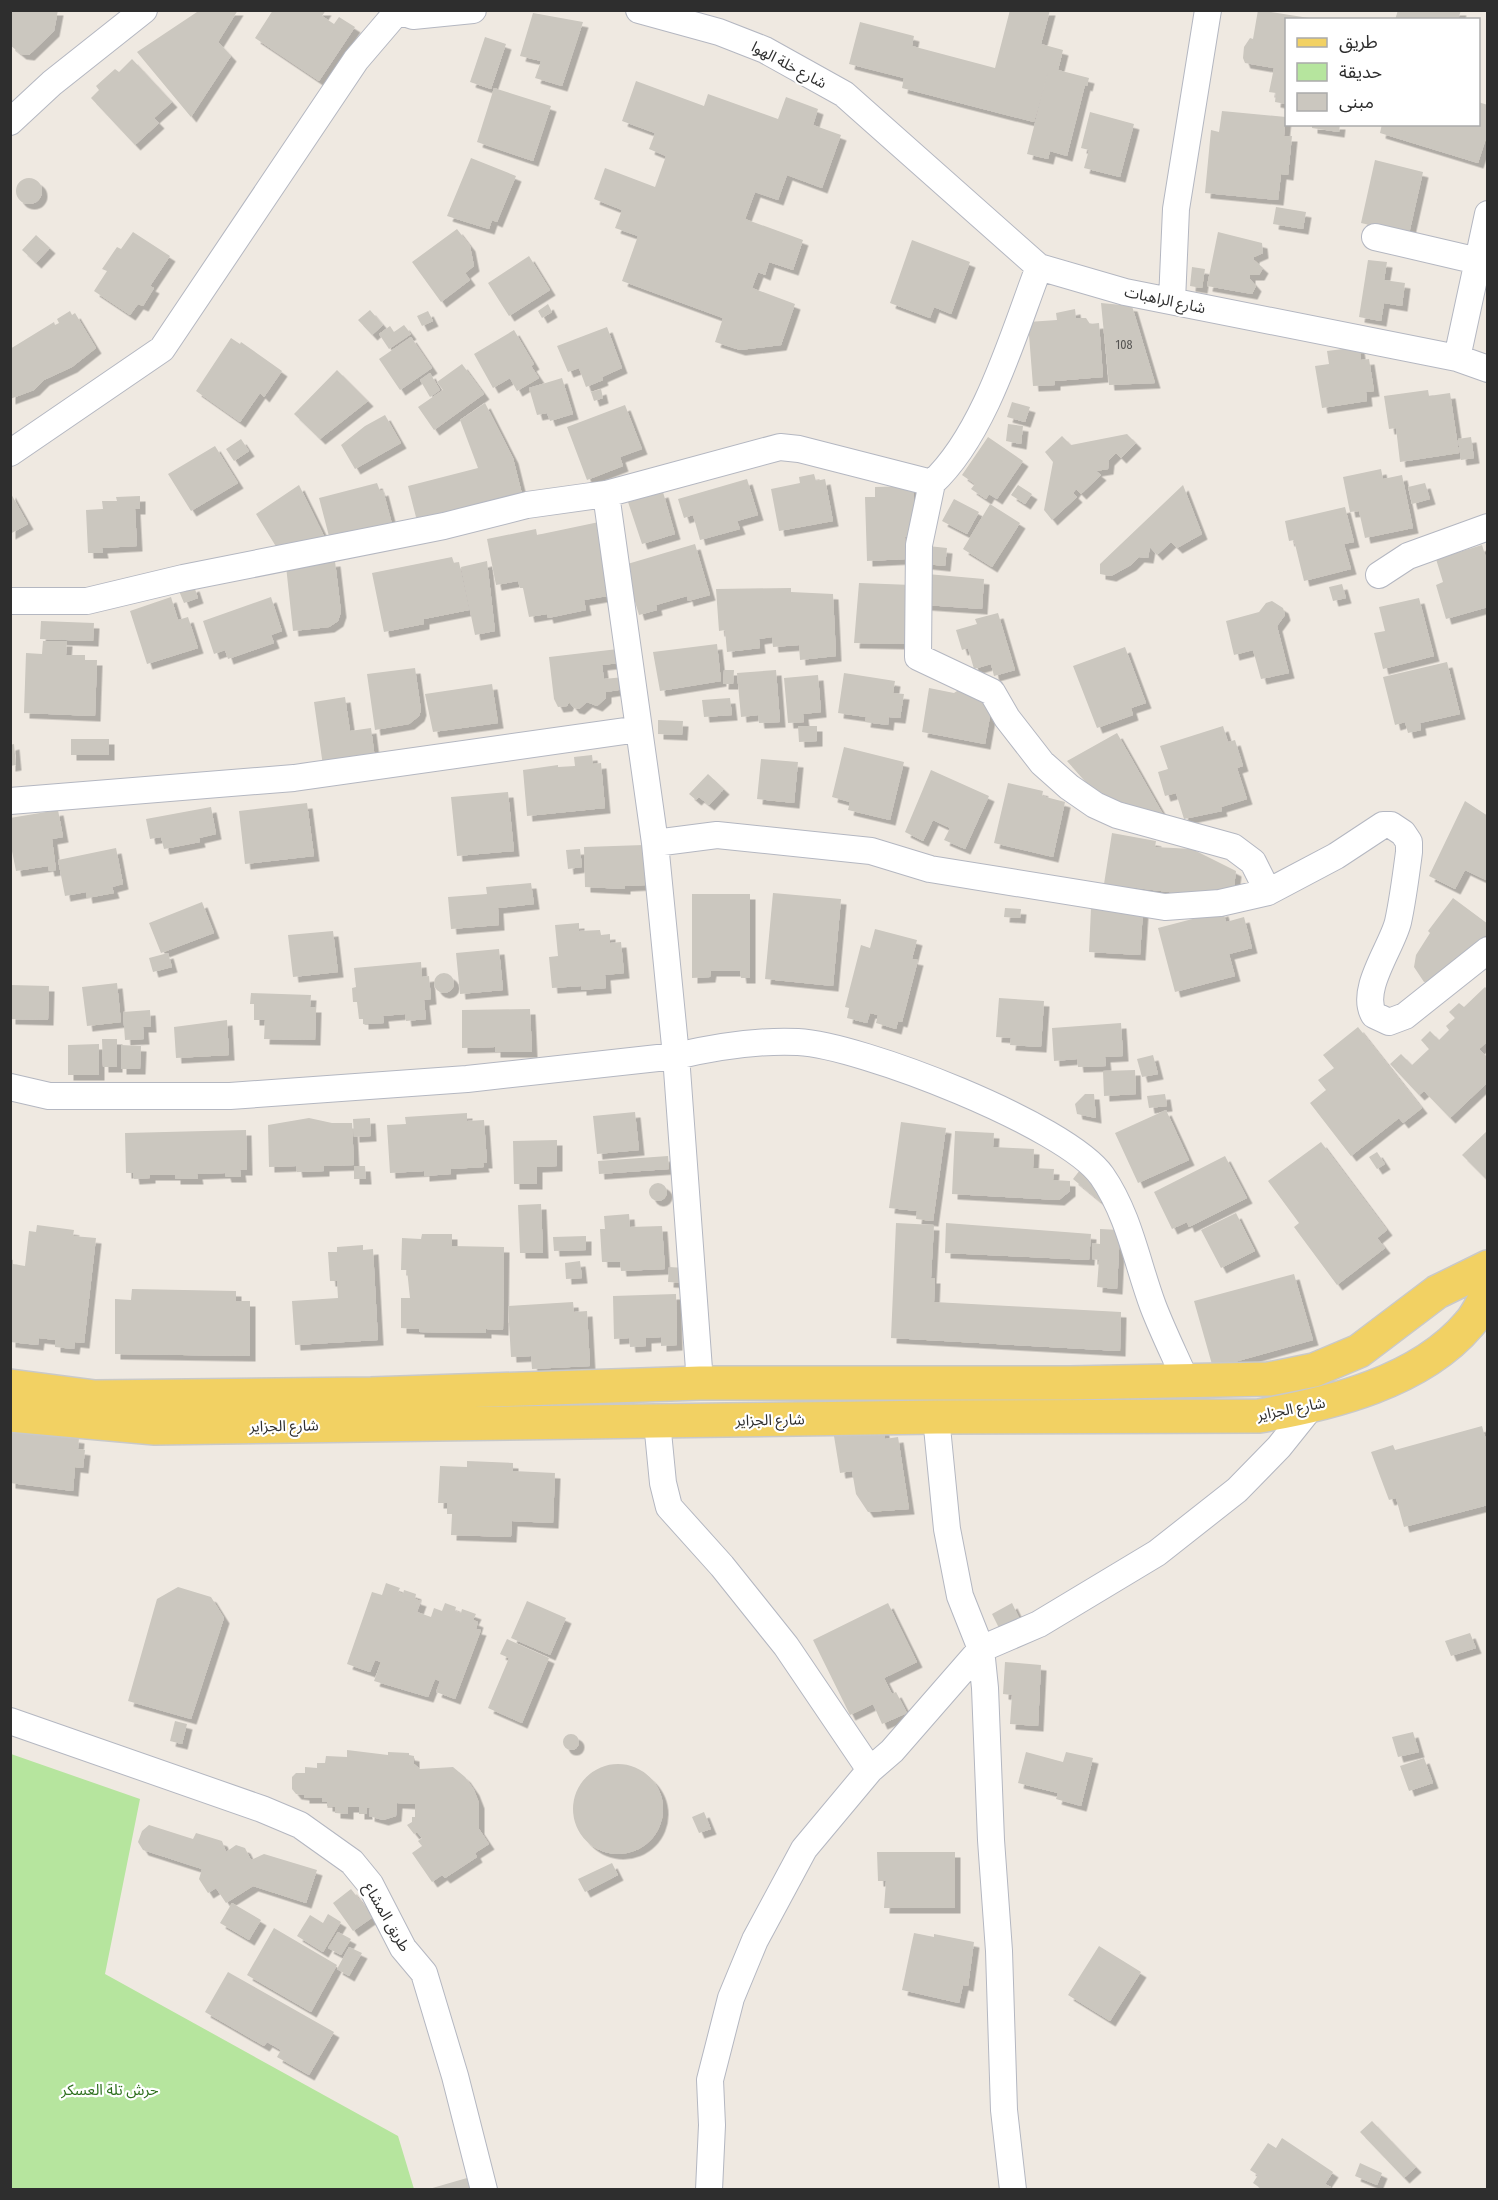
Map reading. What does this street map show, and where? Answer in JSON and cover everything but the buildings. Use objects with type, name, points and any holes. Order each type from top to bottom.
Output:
[{"type":"main road","name":"شارع الجزاير","points":[[10,1386],[95,1396],[371,1394],[700,1383],[1269,1379],[1314,1370],[1359,1351],[1437,1292],[1488,1267]]},
{"type":"main road","points":[[1437,1292],[1479,1327]]},
{"type":"main road","name":"شارع الجزاير","points":[[10,1415],[155,1428],[936,1417],[1259,1416],[1311,1407],[1370,1389],[1415,1366],[1446,1345],[1479,1327],[1488,1293]]},
{"type":"street","points":[[10,453],[162,349],[356,60],[396,11],[413,16],[473,10]]},
{"type":"street","name":"شارع خلة الهوا","points":[[639,10],[719,32],[765,50],[844,94],[889,135]]},
{"type":"street","points":[[1172,301],[1176,209],[1208,10]]},
{"type":"street","points":[[10,122],[131,14]]},
{"type":"street","name":"شارع الراهبات","points":[[889,135],[1040,267],[1125,292],[1457,358],[1488,369]]},
{"type":"street","points":[[1457,358],[1488,214]]},
{"type":"street","points":[[1375,237],[1478,261]]},
{"type":"street","points":[[1040,267],[973,432],[945,471],[932,483],[919,545],[918,657],[992,692],[1007,718],[1042,763],[1069,787],[1095,805],[1117,815],[1233,847],[1253,862],[1268,892]]},
{"type":"street","points":[[10,601],[87,601],[183,578],[444,526],[527,505],[606,494],[780,447],[799,449],[932,483]]},
{"type":"street","points":[[606,494],[655,843],[676,1056],[700,1383]]},
{"type":"street","points":[[1379,575],[1408,556],[1488,527]]},
{"type":"street","points":[[10,801],[294,778],[639,729]]},
{"type":"street","points":[[655,843],[717,835],[872,851],[930,869],[1165,907],[1220,903],[1268,892],[1336,856],[1378,826],[1391,825],[1403,833],[1409,842],[1409,852],[1397,925],[1374,980],[1370,1000],[1374,1015],[1389,1022],[1405,1016],[1488,950]]},
{"type":"street","points":[[10,1087],[49,1096],[230,1096],[467,1079],[676,1056],[758,1043],[798,1042],[839,1049],[953,1090],[1057,1138],[1087,1160],[1101,1175],[1119,1205],[1153,1307],[1186,1381]]},
{"type":"street","points":[[709,2190],[712,2125],[710,2080],[731,1998],[755,1940],[804,1849],[870,1770],[892,1751],[981,1649],[1039,1624],[1157,1553],[1237,1490],[1279,1448],[1311,1407]]},
{"type":"street","points":[[936,1417],[939,1464],[955,1577],[981,1649],[999,1951],[1004,2110],[1013,2190]]},
{"type":"street","points":[[657,1422],[663,1483],[669,1507],[722,1566],[786,1646],[870,1770]]},
{"type":"street","name":"طريق المشاع","points":[[10,1721],[262,1809],[300,1825],[352,1862],[370,1884],[403,1948],[423,1973],[455,2076],[484,2190]]},
{"type":"green space","name":"حرش تلة العسكر","points":[[11,1754],[140,1799],[105,1974],[398,2136],[414,2189],[11,2189]]}]
